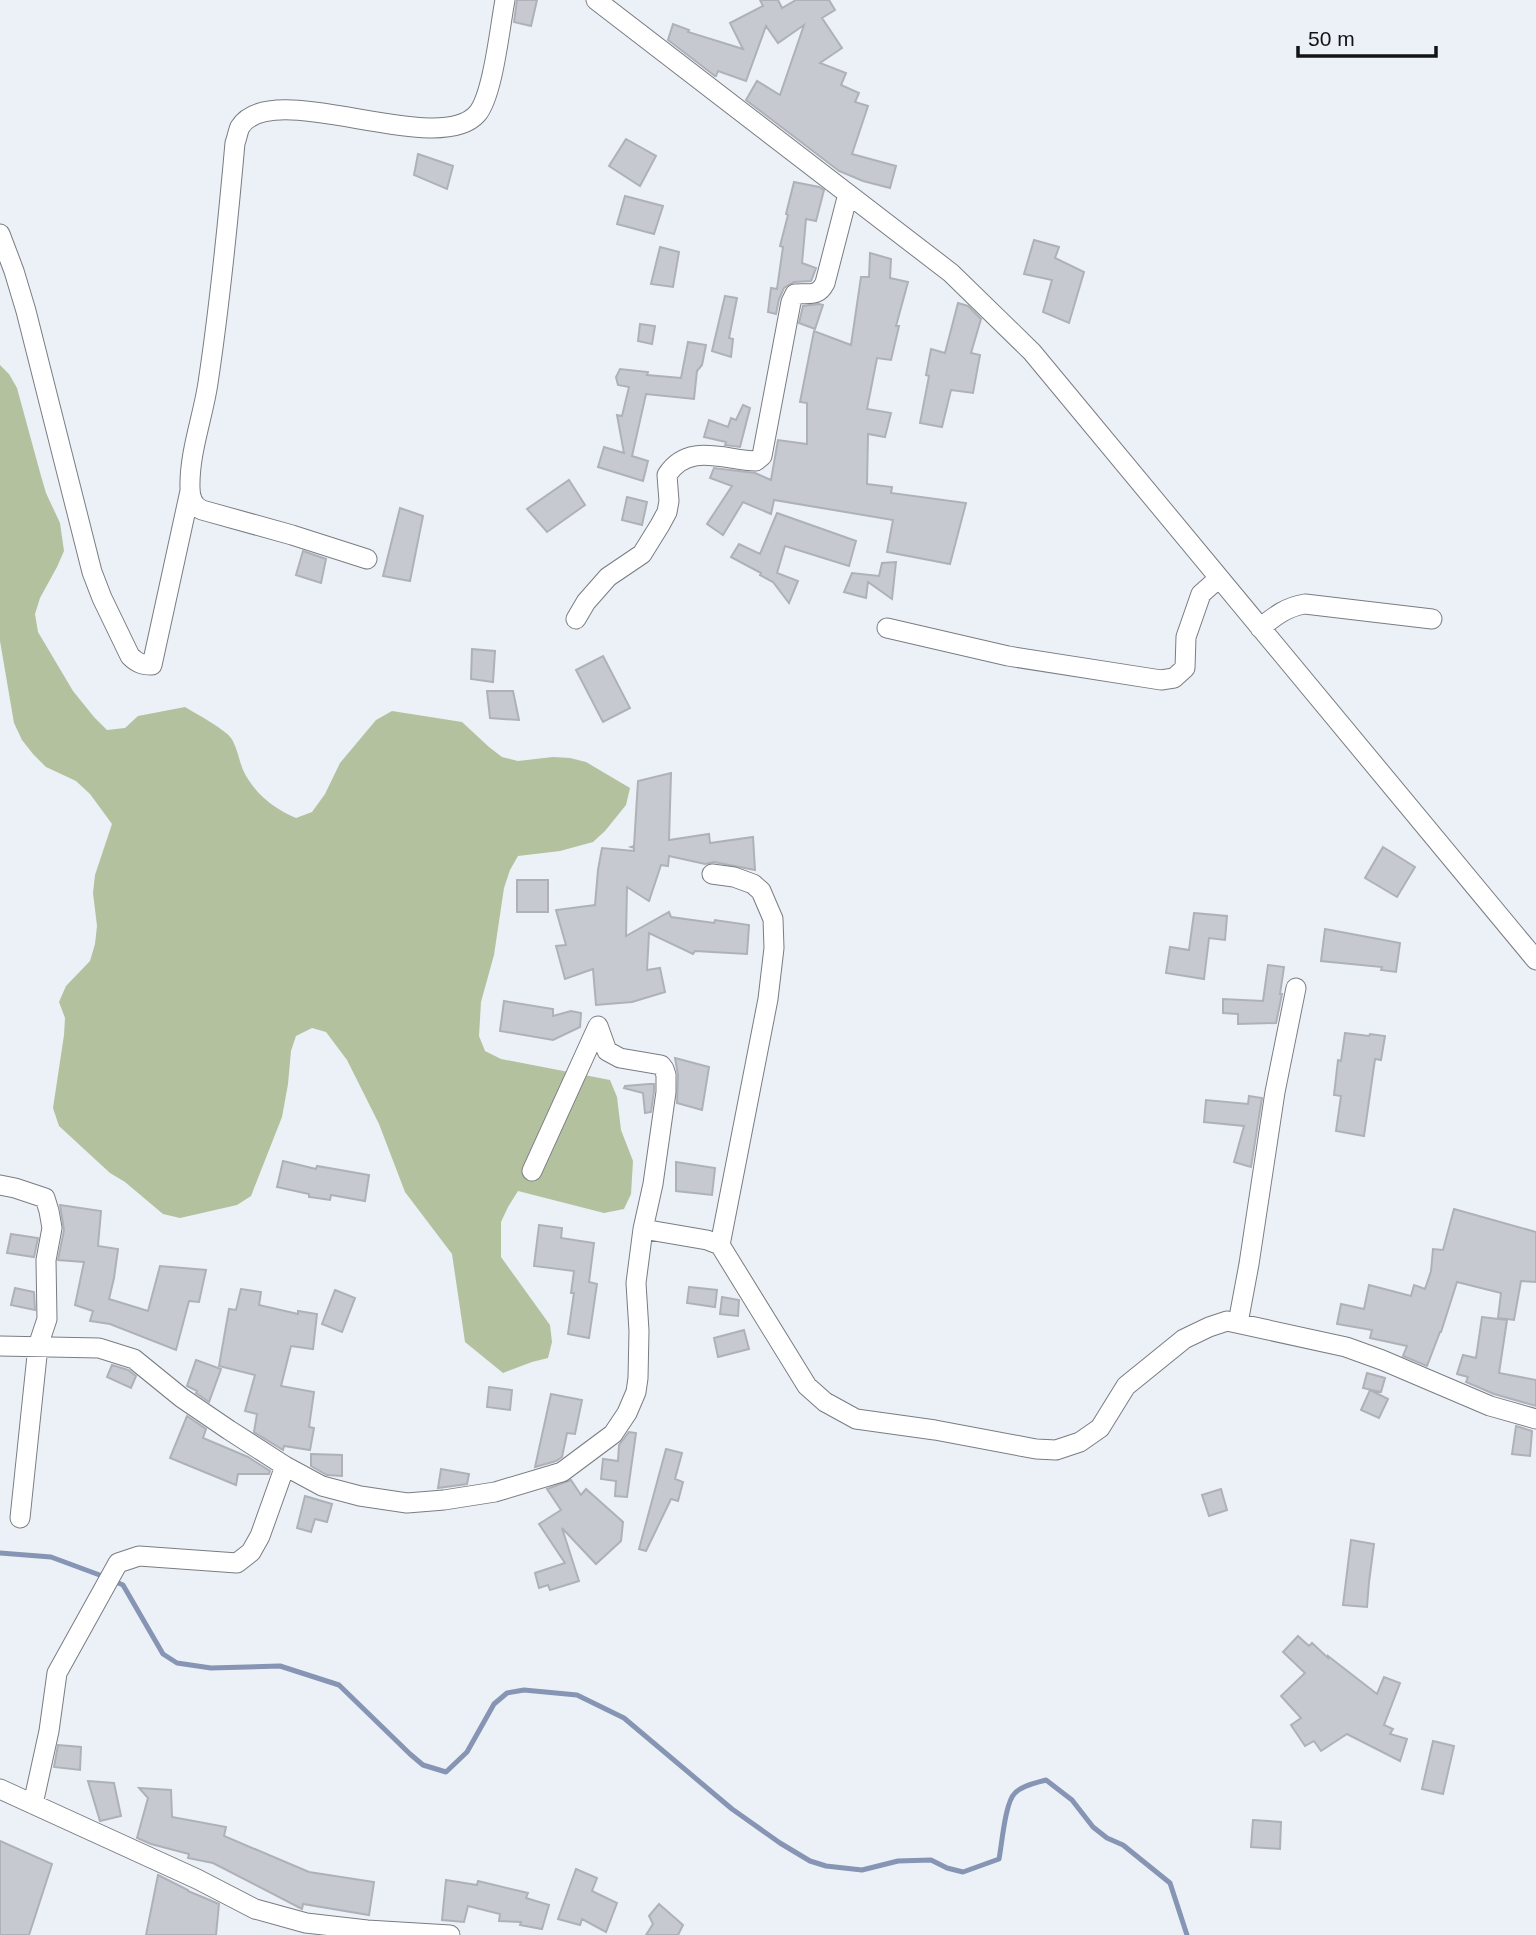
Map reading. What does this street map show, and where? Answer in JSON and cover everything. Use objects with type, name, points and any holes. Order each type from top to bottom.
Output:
[{"type":"street","points":[[0,234],[26,311],[92,572],[130,656],[137,663],[152,665],[190,491],[208,384],[235,142],[240,126],[263,111],[279,109],[418,127],[447,127],[465,122],[477,114],[487,97],[505,0]]},
{"type":"street","points":[[596,0],[951,273],[1032,352],[1536,960]]},
{"type":"street","points":[[576,619],[586,602],[608,578],[642,554],[667,512],[667,475],[680,460],[690,456],[708,456],[756,461],[762,456],[790,302],[795,294],[821,291],[848,194]]},
{"type":"street","points":[[190,491],[193,503],[202,510],[367,559]]},
{"type":"street","points":[[887,628],[1008,656],[1161,680],[1174,678],[1185,668],[1186,637],[1202,594],[1219,578]]},
{"type":"street","points":[[1260,628],[1281,611],[1305,604],[1432,619]]},
{"type":"street","points":[[712,874],[734,877],[753,884],[761,891],[773,919],[774,948],[768,999],[720,1245]]},
{"type":"street","points":[[1238,1323],[1275,1092],[1296,988]]},
{"type":"street","points":[[0,1346],[99,1348],[134,1359],[182,1398],[285,1466],[322,1486],[360,1496],[407,1503],[444,1500],[495,1492],[562,1472],[613,1434],[627,1413],[636,1392],[639,1360],[636,1283],[666,1092],[666,1075],[661,1065],[620,1058],[607,1051],[598,1026],[531,1171]]},
{"type":"street","points":[[0,1185],[45,1198],[52,1228],[46,1260],[47,1319],[38,1346],[20,1518]]},
{"type":"street","points":[[643,1229],[707,1240],[720,1245],[807,1386],[834,1408],[856,1419],[935,1430],[1027,1448],[1056,1450],[1080,1442],[1100,1428],[1126,1386],[1184,1339],[1227,1321],[1346,1347],[1490,1406],[1536,1419]]},
{"type":"street","points":[[33,1804],[49,1731],[57,1673],[118,1563],[139,1556],[237,1563],[251,1552],[260,1536],[285,1466]]},
{"type":"street","points":[[0,1789],[197,1879],[255,1909],[306,1923],[450,1935]]},
{"type":"green space","points":[[0,365],[17,388],[46,493],[60,523],[64,551],[40,598],[35,614],[38,632],[73,691],[107,730],[125,728],[138,716],[185,707],[231,738],[243,770],[253,786],[280,810],[296,818],[312,812],[325,794],[340,763],[376,720],[392,711],[462,722],[502,757],[518,761],[570,758],[586,762],[630,788],[626,805],[593,842],[560,851],[518,856],[504,888],[494,955],[481,1002],[479,1036],[485,1051],[501,1059],[610,1080],[617,1097],[621,1130],[633,1161],[631,1194],[624,1209],[604,1213],[518,1191],[501,1222],[501,1257],[550,1325],[552,1342],[548,1358],[503,1373],[465,1342],[452,1254],[405,1192],[379,1124],[347,1060],[326,1032],[312,1028],[296,1036],[291,1051],[282,1117],[251,1196],[237,1205],[180,1218],[163,1214],[110,1173],[59,1126],[53,1108],[65,1018],[59,1002],[66,986],[90,961],[97,926],[93,893],[95,875],[112,824],[90,794],[76,781],[46,767],[33,754],[14,723],[0,641]]},
{"type":"building","points":[[517,0],[537,0],[531,26],[514,22]]},
{"type":"building","points":[[760,0],[778,0],[782,8],[796,0],[829,0],[835,10],[822,18],[842,48],[820,63],[846,73],[841,85],[859,93],[855,102],[868,106],[852,154],[896,166],[890,188],[839,171],[746,100],[757,81],[780,95],[804,25],[778,43],[766,26],[746,81],[718,71],[715,76],[668,40],[673,24],[689,30],[688,32],[743,49],[730,23],[763,6]]},
{"type":"building","points":[[626,139],[656,156],[640,186],[609,166]]},
{"type":"building","points":[[418,154],[453,166],[447,189],[414,175]]},
{"type":"building","points":[[794,182],[824,190],[816,221],[806,219],[802,263],[816,268],[811,281],[794,282],[784,288],[776,314],[768,312],[771,288],[777,289],[783,247],[780,246]]},
{"type":"building","points":[[625,196],[663,206],[654,234],[617,224]]},
{"type":"building","points":[[1034,240],[1059,247],[1055,258],[1084,272],[1069,323],[1043,312],[1052,280],[1024,274]]},
{"type":"building","points":[[660,247],[679,252],[673,287],[651,284]]},
{"type":"building","points":[[870,253],[891,259],[890,278],[908,282],[896,326],[899,326],[891,360],[877,358],[867,409],[891,413],[885,437],[868,434],[867,484],[892,487],[891,493],[966,503],[950,564],[887,552],[893,520],[774,500],[771,514],[743,502],[723,535],[707,524],[732,486],[710,478],[714,468],[755,473],[771,480],[778,440],[807,444],[807,403],[800,402],[814,331],[851,345],[861,277],[869,277]]},
{"type":"building","points":[[725,296],[737,298],[729,338],[733,339],[731,357],[712,351]]},
{"type":"building","points":[[958,303],[968,306],[981,319],[971,353],[980,355],[973,393],[951,390],[942,427],[920,423],[931,349],[945,353]]},
{"type":"building","points":[[823,305],[815,329],[799,323],[803,306]]},
{"type":"building","points":[[640,324],[655,326],[652,344],[638,341]]},
{"type":"building","points":[[688,342],[706,345],[702,365],[697,371],[694,399],[646,394],[632,456],[648,461],[643,481],[598,467],[604,447],[624,453],[617,415],[622,416],[629,387],[618,385],[616,377],[620,369],[681,378]]},
{"type":"building","points":[[743,405],[750,408],[740,447],[704,437],[709,420],[728,427],[731,418],[736,420]]},
{"type":"building","points":[[569,480],[585,505],[547,532],[527,509]]},
{"type":"building","points":[[627,497],[647,502],[642,525],[622,520]]},
{"type":"building","points":[[400,508],[423,516],[410,581],[383,576]]},
{"type":"building","points":[[777,513],[856,541],[849,566],[785,546],[777,573],[798,581],[789,603],[773,582],[731,557],[739,544],[760,554]]},
{"type":"building","points":[[303,551],[326,559],[321,583],[296,575]]},
{"type":"building","points":[[896,562],[892,599],[868,582],[866,598],[844,592],[852,573],[879,576],[882,563]]},
{"type":"building","points":[[472,649],[495,651],[493,682],[471,679]]},
{"type":"building","points":[[603,656],[630,708],[603,722],[576,670]]},
{"type":"building","points":[[487,691],[513,691],[519,720],[490,718]]},
{"type":"building","points":[[671,773],[669,840],[709,834],[710,843],[753,837],[755,870],[714,862],[705,864],[669,856],[668,866],[661,865],[649,901],[627,887],[626,936],[669,912],[671,917],[749,925],[747,954],[695,951],[693,954],[649,933],[647,970],[660,968],[665,992],[632,1002],[596,1005],[593,969],[565,979],[556,946],[566,945],[556,910],[595,905],[602,848],[634,851],[631,847],[634,846],[638,781]]},
{"type":"building","points":[[1383,847],[1415,867],[1397,897],[1365,878]]},
{"type":"building","points":[[517,880],[548,880],[548,912],[517,912]]},
{"type":"building","points":[[1194,913],[1227,916],[1225,940],[1209,938],[1204,979],[1166,973],[1170,947],[1189,950]]},
{"type":"building","points":[[1325,929],[1400,943],[1396,972],[1381,970],[1382,967],[1321,961]]},
{"type":"building","points":[[1268,965],[1284,967],[1276,1023],[1238,1024],[1238,1014],[1223,1013],[1223,999],[1263,1001]]},
{"type":"building","points":[[504,1001],[553,1009],[553,1016],[571,1011],[581,1013],[580,1027],[553,1040],[500,1031]]},
{"type":"building","points":[[1345,1033],[1385,1036],[1381,1060],[1375,1059],[1364,1136],[1336,1131],[1341,1096],[1334,1095],[1338,1060],[1341,1061]]},
{"type":"building","points":[[675,1058],[709,1067],[702,1110],[677,1103],[678,1075]]},
{"type":"building","points":[[654,1084],[651,1112],[645,1113],[643,1093],[624,1088]]},
{"type":"building","points":[[1249,1096],[1262,1098],[1251,1167],[1234,1162],[1244,1126],[1204,1122],[1206,1100],[1248,1104]]},
{"type":"building","points":[[283,1161],[316,1169],[317,1166],[369,1175],[365,1201],[331,1195],[330,1200],[309,1197],[309,1194],[277,1187]]},
{"type":"building","points":[[676,1162],[715,1168],[712,1195],[676,1191]]},
{"type":"building","points":[[60,1205],[101,1211],[98,1246],[118,1249],[109,1299],[148,1311],[160,1266],[206,1270],[199,1302],[189,1301],[176,1350],[110,1324],[90,1321],[93,1311],[75,1305],[84,1262],[58,1260],[64,1230]]},
{"type":"building","points":[[1454,1209],[1536,1232],[1536,1282],[1521,1281],[1514,1320],[1498,1318],[1501,1293],[1457,1282],[1427,1366],[1403,1356],[1407,1346],[1370,1338],[1372,1330],[1337,1324],[1341,1304],[1364,1309],[1369,1285],[1411,1296],[1414,1285],[1425,1289],[1431,1271],[1433,1249],[1443,1250]]},
{"type":"building","points":[[539,1225],[562,1228],[561,1238],[594,1243],[589,1282],[597,1284],[589,1338],[568,1334],[574,1271],[534,1266]]},
{"type":"building","points":[[11,1234],[38,1238],[34,1257],[7,1253]]},
{"type":"building","points":[[689,1287],[717,1290],[715,1307],[687,1303]]},
{"type":"building","points":[[15,1288],[34,1292],[35,1310],[11,1305]]},
{"type":"building","points":[[241,1289],[261,1292],[259,1305],[298,1314],[298,1311],[317,1314],[313,1349],[291,1346],[281,1386],[314,1392],[309,1427],[314,1428],[310,1450],[284,1446],[283,1450],[254,1432],[257,1414],[245,1411],[255,1375],[219,1366],[229,1309],[236,1310]]},
{"type":"building","points":[[335,1290],[355,1298],[342,1332],[322,1324]]},
{"type":"building","points":[[722,1297],[739,1300],[738,1316],[720,1314]]},
{"type":"building","points":[[1482,1317],[1507,1320],[1499,1373],[1536,1380],[1536,1406],[1494,1394],[1466,1382],[1468,1377],[1457,1374],[1463,1355],[1476,1358]]},
{"type":"building","points":[[744,1330],[749,1349],[718,1357],[714,1338]]},
{"type":"building","points":[[196,1360],[221,1369],[209,1402],[187,1386]]},
{"type":"building","points":[[112,1365],[128,1370],[136,1376],[131,1388],[107,1377]]},
{"type":"building","points":[[1367,1373],[1385,1378],[1381,1392],[1363,1388]]},
{"type":"building","points":[[489,1387],[512,1390],[510,1410],[487,1407]]},
{"type":"building","points":[[1370,1390],[1388,1399],[1379,1418],[1361,1410]]},
{"type":"building","points":[[551,1394],[582,1400],[575,1434],[567,1433],[562,1457],[535,1467]]},
{"type":"building","points":[[187,1416],[206,1429],[203,1438],[248,1457],[270,1471],[269,1474],[238,1474],[236,1485],[170,1458]]},
{"type":"building","points":[[1516,1426],[1532,1431],[1530,1456],[1512,1454]]},
{"type":"building","points":[[629,1432],[636,1433],[627,1497],[615,1496],[616,1481],[601,1479],[603,1459],[618,1461],[619,1445]]},
{"type":"building","points":[[666,1449],[682,1453],[675,1479],[683,1482],[678,1501],[671,1499],[646,1551],[639,1549]]},
{"type":"building","points":[[311,1454],[342,1455],[342,1476],[327,1475],[311,1466]]},
{"type":"building","points":[[441,1469],[469,1474],[467,1484],[438,1488]]},
{"type":"building","points":[[571,1480],[581,1495],[586,1489],[623,1522],[621,1541],[596,1564],[562,1528],[579,1581],[550,1590],[548,1585],[539,1588],[535,1573],[565,1563],[539,1524],[561,1510],[547,1489]]},
{"type":"building","points":[[1221,1489],[1227,1510],[1209,1516],[1202,1495]]},
{"type":"building","points":[[305,1496],[332,1504],[327,1522],[315,1519],[311,1532],[297,1528]]},
{"type":"building","points":[[1351,1540],[1374,1544],[1367,1607],[1343,1605]]},
{"type":"building","points":[[1298,1636],[1309,1646],[1312,1643],[1377,1694],[1384,1677],[1400,1683],[1384,1725],[1393,1729],[1390,1734],[1407,1739],[1400,1761],[1347,1734],[1321,1751],[1314,1741],[1305,1746],[1291,1725],[1301,1718],[1281,1696],[1305,1673],[1283,1652]]},
{"type":"building","points":[[1433,1741],[1454,1746],[1443,1794],[1422,1789]]},
{"type":"building","points":[[58,1745],[81,1747],[80,1770],[54,1767]]},
{"type":"building","points":[[88,1781],[114,1783],[121,1816],[100,1821]]},
{"type":"building","points":[[139,1788],[171,1790],[172,1817],[226,1827],[224,1836],[309,1872],[374,1882],[369,1915],[303,1904],[302,1909],[213,1863],[188,1858],[189,1854],[137,1838],[148,1798]]},
{"type":"building","points":[[1253,1820],[1281,1822],[1280,1849],[1251,1847]]},
{"type":"building","points":[[0,1841],[52,1864],[29,1935],[0,1935]]},
{"type":"building","points":[[576,1869],[597,1878],[592,1891],[617,1903],[606,1932],[582,1919],[580,1925],[558,1919]]},
{"type":"building","points":[[158,1875],[219,1904],[216,1935],[146,1935]]},
{"type":"building","points":[[446,1880],[477,1885],[478,1881],[528,1893],[526,1898],[549,1905],[542,1929],[520,1925],[521,1922],[499,1921],[500,1914],[468,1906],[464,1922],[442,1920]]},
{"type":"building","points":[[659,1904],[683,1925],[678,1935],[646,1935],[653,1924],[649,1916]]},
{"type":"waterway","points":[[0,1553],[51,1557],[105,1577]]},
{"type":"waterway","points":[[114,1581],[123,1585],[163,1654],[177,1663],[211,1668],[280,1666],[339,1685],[423,1765],[446,1772],[467,1752],[494,1704],[507,1693],[524,1690],[577,1695],[624,1718],[732,1809],[780,1843],[810,1861],[826,1866],[862,1870],[898,1861],[931,1860],[963,1872],[999,1859],[1006,1814],[1012,1798],[1022,1788],[1046,1780],[1072,1800],[1093,1827],[1107,1838],[1123,1845],[1170,1883],[1187,1935]]}]
